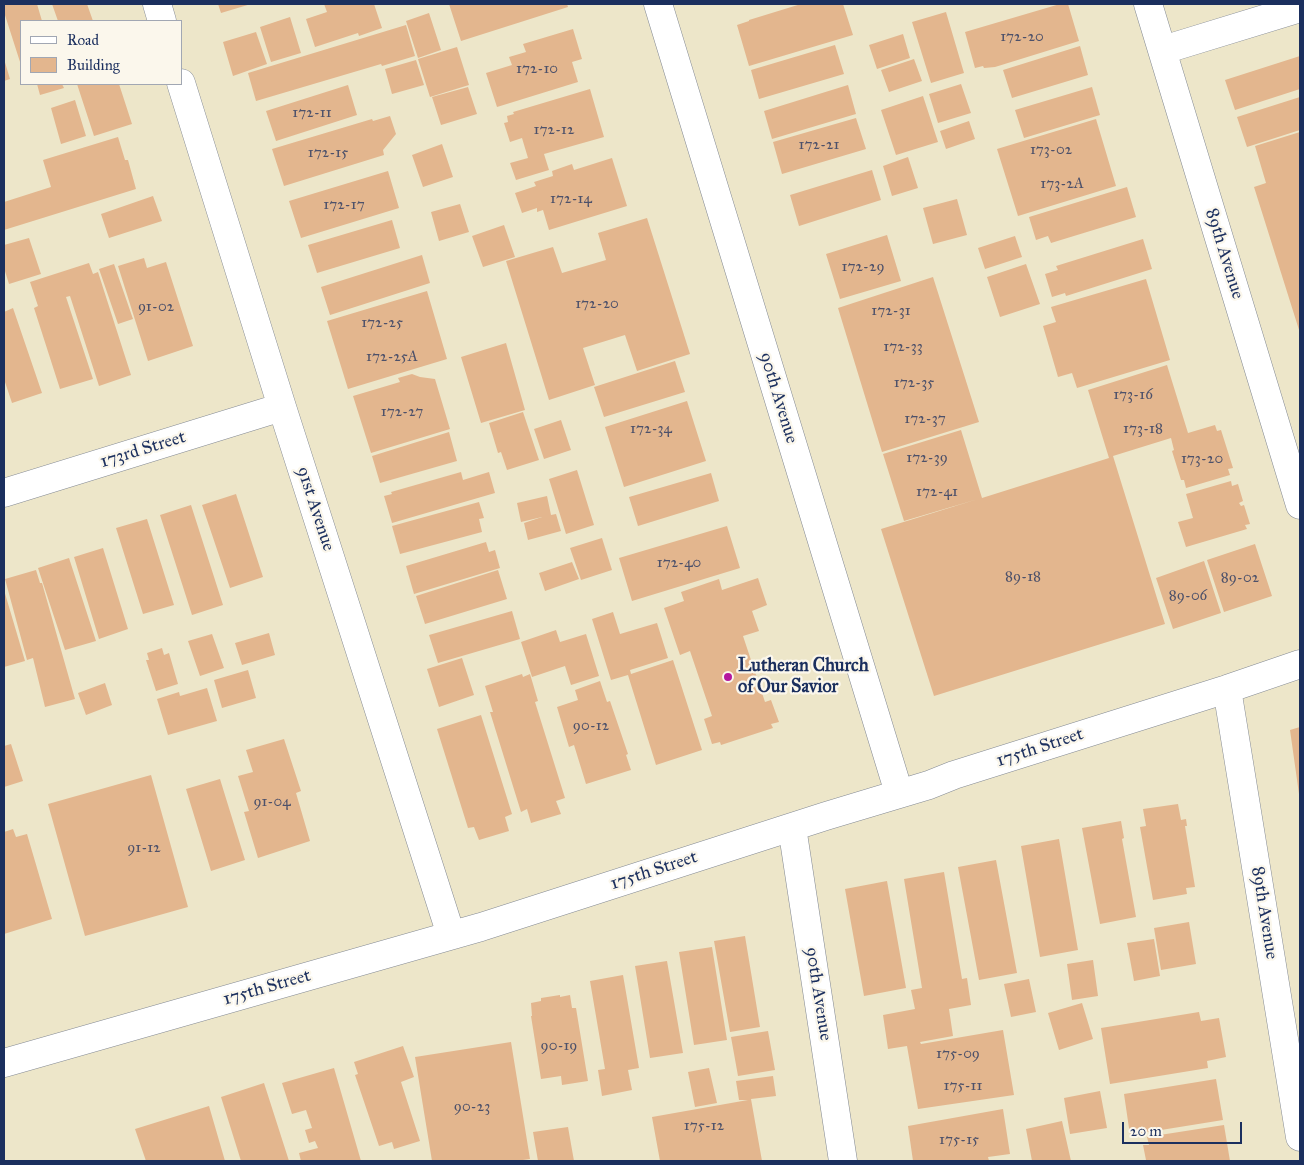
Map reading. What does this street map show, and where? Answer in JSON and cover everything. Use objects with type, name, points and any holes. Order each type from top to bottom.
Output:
[{"type":"street","points":[[157,4],[162,20]]},
{"type":"street","name":"90th Avenue","points":[[658,4],[899,793]]},
{"type":"street","name":"89th Avenue","points":[[1148,4],[1300,505]]},
{"type":"street","points":[[1163,50],[1300,8]]},
{"type":"street","name":"91st Avenue","points":[[182,85],[282,407],[451,935]]},
{"type":"street","name":"173rd Street","points":[[4,493],[282,407]]},
{"type":"street","name":"175th Street","points":[[4,1063],[451,935],[929,785],[954,775],[1227,689],[1300,664]]},
{"type":"street","name":"89th Avenue","points":[[1227,689],[1300,1137]]},
{"type":"street","name":"90th Avenue","points":[[792,827],[843,1161]]},
{"type":"building","points":[[4,4],[37,4],[42,20],[20,20],[20,62],[4,12]]},
{"type":"building","points":[[52,4],[87,4],[93,20],[58,20]]},
{"type":"building","points":[[218,4],[251,4],[221,13]]},
{"type":"building","points":[[324,4],[374,4],[382,28],[359,36],[358,33],[315,47],[306,19],[327,12]]},
{"type":"building","points":[[449,4],[567,4],[568,7],[461,41]]},
{"type":"building","points":[[801,4],[843,4],[853,35],[749,66],[737,25]]},
{"type":"building","points":[[1060,4],[1068,4],[1079,41],[995,67],[984,68],[983,66],[975,68],[965,32]]},
{"type":"building","points":[[946,12],[964,73],[931,83],[912,22]]},
{"type":"building","points":[[429,13],[441,50],[418,58],[406,21]]},
{"type":"building","points":[[290,17],[301,53],[271,62],[260,27]]},
{"type":"building","points":[[406,25],[415,56],[382,66],[381,64],[256,101],[248,73]]},
{"type":"building","points":[[573,29],[582,59],[572,62],[578,82],[497,107],[486,73],[512,65],[509,57],[526,52],[523,44]]},
{"type":"building","points":[[256,32],[267,64],[233,76],[223,42]]},
{"type":"building","points":[[903,34],[910,58],[877,69],[869,45]]},
{"type":"building","points":[[835,45],[844,74],[759,99],[751,70]]},
{"type":"building","points":[[1080,46],[1088,75],[1012,98],[1003,70]]},
{"type":"building","points":[[457,47],[469,85],[430,97],[418,59]]},
{"type":"building","points":[[1300,56],[1300,89],[1235,110],[1225,80]]},
{"type":"building","points":[[4,59],[10,79],[4,81]]},
{"type":"building","points":[[914,59],[922,81],[889,92],[881,70]]},
{"type":"building","points":[[416,60],[424,85],[392,94],[385,69]]},
{"type":"building","points":[[961,84],[971,113],[938,123],[929,94]]},
{"type":"building","points":[[37,85],[62,85],[64,88],[40,95]]},
{"type":"building","points":[[77,85],[119,85],[132,124],[94,136]]},
{"type":"building","points":[[348,85],[357,115],[276,141],[266,111]]},
{"type":"building","points":[[848,85],[856,114],[772,139],[764,111]]},
{"type":"building","points":[[468,87],[477,114],[441,125],[432,97]]},
{"type":"building","points":[[1092,87],[1100,115],[1024,138],[1015,110]]},
{"type":"building","points":[[590,89],[604,137],[544,154],[549,170],[516,180],[510,163],[528,158],[522,138],[510,142],[504,123],[508,122],[507,116],[514,114],[513,112]]},
{"type":"building","points":[[923,96],[938,142],[896,155],[881,110]]},
{"type":"building","points":[[1300,97],[1300,130],[1247,147],[1237,117]]},
{"type":"building","points":[[75,100],[86,136],[61,144],[51,108]]},
{"type":"building","points":[[390,116],[396,134],[383,150],[384,155],[284,186],[272,149],[372,119],[373,121]]},
{"type":"building","points":[[856,118],[866,149],[782,174],[773,142]]},
{"type":"building","points":[[1096,119],[1116,186],[1018,216],[997,149]]},
{"type":"building","points":[[969,121],[975,139],[946,149],[940,131]]},
{"type":"building","points":[[1300,132],[1300,333],[1254,187],[1266,183],[1255,146]]},
{"type":"building","points":[[118,137],[125,160],[128,160],[136,189],[4,230],[4,202],[51,187],[43,160]]},
{"type":"building","points":[[442,144],[453,177],[423,187],[412,155]]},
{"type":"building","points":[[908,157],[918,188],[892,196],[883,166]]},
{"type":"building","points":[[612,158],[627,206],[549,230],[543,210],[537,212],[537,208],[522,213],[515,193],[536,186],[534,182],[553,176],[552,171],[572,164],[574,170]]},
{"type":"building","points":[[872,170],[881,200],[799,226],[790,195]]},
{"type":"building","points":[[388,171],[399,208],[301,238],[289,201]]},
{"type":"building","points":[[1127,187],[1136,217],[1051,243],[1048,236],[1036,240],[1029,217]]},
{"type":"building","points":[[153,196],[162,221],[109,238],[101,214]]},
{"type":"building","points":[[957,199],[967,235],[933,244],[923,208]]},
{"type":"building","points":[[460,204],[469,232],[439,241],[431,212]]},
{"type":"building","points":[[647,218],[690,354],[637,371],[625,335],[583,348],[595,385],[549,400],[506,261],[553,247],[562,273],[606,260],[598,233]]},
{"type":"building","points":[[392,220],[400,248],[317,273],[308,245]]},
{"type":"building","points":[[504,225],[515,257],[483,267],[472,236]]},
{"type":"building","points":[[887,235],[901,281],[840,299],[826,254]]},
{"type":"building","points":[[1015,236],[1022,257],[985,269],[978,248]]},
{"type":"building","points":[[29,238],[41,274],[9,284],[4,268],[4,245]]},
{"type":"building","points":[[1143,239],[1152,269],[1066,296],[1065,293],[1052,297],[1045,274],[1058,270],[1056,266]]},
{"type":"building","points":[[422,255],[430,283],[330,315],[321,287]]},
{"type":"building","points":[[144,258],[147,268],[166,262],[193,346],[148,361],[118,266]]},
{"type":"building","points":[[89,263],[93,274],[98,272],[131,375],[99,386],[70,296],[66,297],[93,379],[60,389],[34,308],[38,306],[30,282]]},
{"type":"building","points":[[114,264],[133,319],[118,324],[99,269]]},
{"type":"building","points":[[1026,264],[1040,304],[1000,317],[987,277]]},
{"type":"building","points":[[933,277],[979,422],[882,452],[838,308]]},
{"type":"building","points":[[1146,279],[1170,360],[1077,388],[1072,373],[1058,377],[1043,326],[1056,322],[1051,307]]},
{"type":"building","points":[[427,291],[447,359],[348,389],[327,321]]},
{"type":"building","points":[[13,308],[42,393],[12,403],[4,379],[4,312]]},
{"type":"building","points":[[506,343],[525,410],[481,423],[461,357]]},
{"type":"building","points":[[675,361],[685,392],[604,417],[594,387]]},
{"type":"building","points":[[1167,365],[1188,433],[1215,425],[1217,431],[1221,430],[1233,468],[1228,469],[1230,475],[1186,488],[1184,480],[1181,480],[1172,451],[1174,450],[1171,438],[1113,456],[1165,624],[934,696],[881,529],[978,499],[904,521],[883,454],[961,430],[982,498],[1109,458],[1088,390]]},
{"type":"building","points":[[412,374],[435,379],[450,429],[371,453],[353,396],[400,382],[398,378]]},
{"type":"building","points":[[687,401],[706,461],[624,487],[605,427]]},
{"type":"building","points":[[523,412],[539,460],[507,470],[501,452],[498,453],[489,423]]},
{"type":"building","points":[[561,420],[571,450],[544,459],[534,429]]},
{"type":"building","points":[[449,432],[457,461],[380,483],[372,456]]},
{"type":"building","points":[[577,470],[594,525],[566,534],[549,479]]},
{"type":"building","points":[[461,472],[463,480],[489,472],[495,493],[392,523],[384,496],[392,494],[391,492]]},
{"type":"building","points":[[711,473],[719,501],[638,526],[629,497]]},
{"type":"building","points":[[1231,481],[1232,486],[1238,484],[1243,501],[1239,503],[1241,506],[1244,505],[1250,524],[1245,525],[1247,529],[1186,547],[1178,522],[1193,518],[1186,494]]},
{"type":"building","points":[[236,494],[263,577],[230,588],[202,505]]},
{"type":"building","points":[[547,496],[551,515],[556,514],[561,531],[528,540],[524,523],[542,517],[521,522],[517,503]]},
{"type":"building","points":[[479,502],[484,518],[479,519],[482,532],[400,554],[392,526]]},
{"type":"building","points":[[191,505],[223,605],[192,615],[160,515]]},
{"type":"building","points":[[147,519],[174,605],[143,614],[116,528]]},
{"type":"building","points":[[727,526],[740,568],[632,601],[619,558]]},
{"type":"building","points":[[602,538],[612,570],[581,580],[570,548]]},
{"type":"building","points":[[486,542],[489,552],[495,550],[500,568],[414,594],[406,566]]},
{"type":"building","points":[[1255,544],[1272,596],[1224,612],[1207,560]]},
{"type":"building","points":[[103,548],[128,629],[99,639],[74,557]]},
{"type":"building","points":[[69,558],[96,641],[65,650],[38,568]]},
{"type":"building","points":[[1204,561],[1221,613],[1173,629],[1156,578]]},
{"type":"building","points":[[572,562],[579,579],[545,591],[539,573]]},
{"type":"building","points":[[36,570],[40,583],[42,583],[75,699],[45,707],[33,658],[27,660],[5,579]]},
{"type":"building","points":[[498,570],[507,599],[425,624],[416,596]]},
{"type":"building","name":"Lutheran Church of Our Savior","points":[[758,578],[767,605],[752,611],[759,631],[743,636],[765,702],[771,700],[779,722],[771,724],[773,728],[721,745],[720,742],[712,744],[704,719],[712,716],[690,651],[680,655],[664,608],[684,601],[681,592],[719,579],[722,590]]},
{"type":"building","points":[[4,590],[25,661],[4,667]]},
{"type":"building","points":[[512,611],[520,639],[438,663],[429,635]]},
{"type":"building","points":[[613,612],[620,634],[657,623],[668,658],[630,670],[631,674],[673,660],[702,750],[656,765],[628,675],[611,680],[592,619]]},
{"type":"building","points":[[556,630],[560,642],[586,634],[599,676],[571,685],[565,666],[532,677],[521,642]]},
{"type":"building","points":[[269,633],[275,655],[242,665],[235,643]]},
{"type":"building","points":[[212,634],[224,668],[200,676],[188,641]]},
{"type":"building","points":[[162,648],[164,655],[169,653],[178,684],[156,691],[146,660],[149,660],[147,653]]},
{"type":"building","points":[[462,658],[474,695],[439,707],[427,669]]},
{"type":"building","points":[[248,670],[256,698],[222,708],[214,680]]},
{"type":"building","points":[[522,674],[523,677],[530,674],[538,701],[535,702],[565,798],[556,801],[561,814],[531,823],[527,809],[521,812],[490,712],[493,712],[485,686]]},
{"type":"building","points":[[600,681],[607,702],[610,701],[628,754],[626,755],[631,770],[586,784],[574,745],[569,747],[557,707],[578,700],[575,690]]},
{"type":"building","points":[[105,683],[112,705],[86,715],[78,693]]},
{"type":"building","points":[[207,688],[217,721],[168,735],[157,699],[179,692],[180,696]]},
{"type":"building","points":[[481,715],[512,814],[505,817],[509,831],[479,840],[474,827],[468,828],[437,729]]},
{"type":"building","points":[[1300,727],[1300,794],[1299,794],[1290,730]]},
{"type":"building","points":[[284,739],[301,791],[296,793],[310,841],[258,858],[244,812],[249,811],[238,776],[253,772],[246,750]]},
{"type":"building","points":[[11,744],[23,781],[4,787],[4,746]]},
{"type":"building","points":[[151,775],[188,907],[85,936],[48,804]]},
{"type":"building","points":[[220,779],[245,860],[211,871],[186,789]]},
{"type":"building","points":[[1178,804],[1181,820],[1186,819],[1187,826],[1185,826],[1195,887],[1186,888],[1187,894],[1153,900],[1140,827],[1146,826],[1143,809]]},
{"type":"building","points":[[1121,821],[1124,838],[1122,839],[1136,917],[1100,924],[1082,828]]},
{"type":"building","points":[[13,829],[16,837],[27,834],[52,919],[4,934],[4,832]]},
{"type":"building","points":[[1059,839],[1078,950],[1040,957],[1021,846]]},
{"type":"building","points":[[996,860],[1017,973],[979,980],[958,867]]},
{"type":"building","points":[[944,872],[962,979],[967,978],[971,1005],[949,1009],[953,1036],[920,1042],[921,1044],[1003,1030],[1014,1095],[918,1109],[907,1046],[888,1049],[883,1015],[915,1009],[911,990],[922,988],[904,879]]},
{"type":"building","points":[[887,881],[906,988],[864,996],[845,889]]},
{"type":"building","points":[[1189,922],[1196,964],[1161,970],[1154,928]]},
{"type":"building","points":[[745,936],[760,1027],[730,1032],[714,941]]},
{"type":"building","points":[[1154,939],[1160,976],[1134,981],[1127,943]]},
{"type":"building","points":[[712,947],[727,1040],[694,1045],[679,952]]},
{"type":"building","points":[[1093,960],[1098,996],[1072,1000],[1067,964]]},
{"type":"building","points":[[667,961],[683,1053],[650,1058],[635,966]]},
{"type":"building","points":[[623,975],[639,1068],[628,1070],[632,1090],[602,1096],[598,1070],[605,1069],[590,981]]},
{"type":"building","points":[[1029,979],[1036,1012],[1011,1017],[1004,984]]},
{"type":"building","points":[[560,995],[560,997],[570,995],[572,1008],[576,1008],[588,1081],[562,1085],[561,1076],[541,1079],[531,1016],[531,1003],[541,1001],[541,998]]},
{"type":"building","points":[[1082,1003],[1093,1039],[1059,1050],[1048,1013]]},
{"type":"building","points":[[1199,1012],[1201,1021],[1219,1018],[1226,1057],[1207,1061],[1208,1068],[1110,1084],[1101,1028]]},
{"type":"building","points":[[768,1031],[775,1070],[738,1076],[731,1037]]},
{"type":"building","points":[[511,1042],[530,1159],[516,1161],[432,1161],[415,1057]]},
{"type":"building","points":[[403,1046],[414,1077],[401,1082],[420,1141],[394,1149],[392,1142],[379,1146],[355,1075],[358,1074],[354,1062]]},
{"type":"building","points":[[334,1068],[361,1161],[301,1161],[299,1153],[318,1148],[315,1141],[309,1143],[305,1130],[312,1128],[306,1110],[292,1114],[282,1083]]},
{"type":"building","points":[[709,1068],[717,1103],[695,1107],[688,1072]]},
{"type":"building","points":[[773,1076],[776,1096],[751,1099],[762,1161],[660,1161],[652,1117],[748,1100],[739,1100],[736,1081]]},
{"type":"building","points":[[1216,1079],[1223,1120],[1130,1135],[1124,1094]]},
{"type":"building","points":[[264,1083],[289,1161],[241,1161],[221,1097]]},
{"type":"building","points":[[1100,1091],[1107,1128],[1070,1134],[1064,1098]]},
{"type":"building","points":[[209,1106],[225,1161],[146,1161],[135,1129]]},
{"type":"building","points":[[1003,1109],[1010,1154],[988,1157],[989,1161],[913,1161],[908,1126]]},
{"type":"building","points":[[1062,1121],[1071,1161],[1032,1161],[1026,1129]]},
{"type":"building","points":[[1224,1125],[1230,1161],[1143,1161],[1146,1160],[1143,1145],[1149,1145],[1147,1137]]},
{"type":"building","points":[[568,1127],[574,1161],[538,1161],[533,1132]]},
{"type":"place","name":"Lutheran Church of Our Savior","points":[[728,677]]}]
